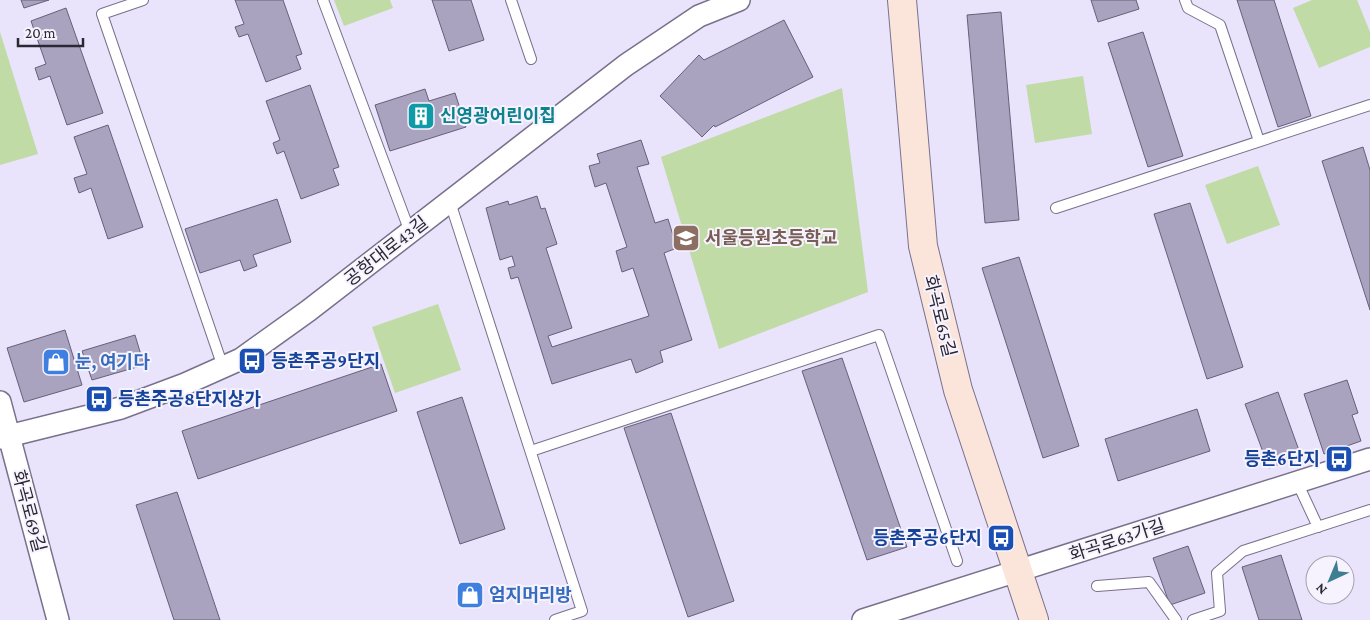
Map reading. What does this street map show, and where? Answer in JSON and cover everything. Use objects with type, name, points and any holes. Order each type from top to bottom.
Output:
[{"type":"street","name":"공항대로43길","points":[[5,437],[121,408],[242,359],[308,312],[626,65],[699,16],[739,0]]},
{"type":"street","name":"화곡로65길","points":[[902,0],[923,246],[958,390],[1034,620]]},
{"type":"street","name":"화곡로69길","points":[[0,402],[5,437],[58,620]]},
{"type":"street","name":"화곡로63가길","points":[[862,620],[1370,459]]},
{"type":"lane","points":[[143,0],[102,14],[222,367]]},
{"type":"lane","points":[[323,0],[410,232]]},
{"type":"lane","points":[[511,0],[531,59]]},
{"type":"lane","points":[[1185,0],[1188,8],[1220,25],[1259,141]]},
{"type":"lane","points":[[1056,208],[1370,105]]},
{"type":"lane","points":[[450,202],[582,611],[555,620]]},
{"type":"lane","points":[[531,451],[879,335],[957,561]]},
{"type":"lane","points":[[1297,482],[1318,527]]},
{"type":"lane","points":[[1193,620],[1220,611],[1217,573],[1243,551],[1370,510]]},
{"type":"lane","points":[[1097,586],[1149,582],[1176,620]]},
{"type":"green space","points":[[334,0],[390,0],[393,8],[344,26]]},
{"type":"green space","points":[[1312,0],[1357,0],[1370,32],[1370,47],[1319,68],[1293,8]]},
{"type":"green space","points":[[0,32],[38,154],[0,165]]},
{"type":"green space","points":[[1083,76],[1092,134],[1035,143],[1026,85]]},
{"type":"green space","points":[[842,88],[868,292],[719,349],[661,157]]},
{"type":"green space","points":[[1258,166],[1280,225],[1227,244],[1205,185]]},
{"type":"green space","points":[[438,304],[461,370],[395,393],[372,327]]},
{"type":"building","points":[[21,0],[49,0],[24,8]]},
{"type":"building","points":[[235,0],[283,0],[302,54],[296,56],[301,69],[266,82],[248,34],[239,37],[235,27],[244,24]]},
{"type":"building","points":[[432,0],[471,0],[484,40],[449,51]]},
{"type":"building","points":[[1091,0],[1136,0],[1139,9],[1098,22]]},
{"type":"building","points":[[1237,0],[1274,0],[1311,116],[1278,127]]},
{"type":"building","points":[[66,8],[103,113],[67,125],[50,76],[39,80],[35,68],[46,64],[31,21]]},
{"type":"building","points":[[1001,12],[1019,220],[985,223],[967,15]]},
{"type":"building","points":[[784,20],[813,77],[715,127],[714,125],[702,137],[660,96],[699,55],[704,60]]},
{"type":"building","points":[[1143,32],[1183,156],[1148,167],[1108,43]]},
{"type":"building","points":[[310,85],[339,167],[333,169],[339,185],[301,199],[284,151],[277,154],[273,143],[280,140],[266,101]]},
{"type":"building","name":"신영광어린이집","points":[[425,89],[429,101],[455,93],[466,127],[390,151],[375,105]]},
{"type":"building","points":[[108,125],[143,227],[108,239],[91,188],[79,193],[74,178],[87,174],[74,137]]},
{"type":"building","points":[[641,140],[649,164],[637,167],[655,223],[668,219],[677,248],[664,253],[692,340],[660,351],[663,362],[636,373],[631,359],[552,384],[518,277],[511,279],[508,268],[515,266],[512,256],[500,260],[486,208],[508,201],[509,205],[537,196],[541,209],[545,208],[557,244],[546,248],[572,328],[548,336],[552,347],[649,316],[633,268],[622,272],[616,251],[627,247],[606,183],[595,187],[589,166],[600,163],[597,154]]},
{"type":"building","points":[[1363,147],[1370,170],[1370,310],[1322,161]]},
{"type":"building","points":[[277,199],[291,242],[253,255],[257,266],[244,271],[240,260],[200,273],[185,229]]},
{"type":"building","points":[[1190,203],[1243,367],[1207,379],[1154,214]]},
{"type":"building","points":[[1019,257],[1079,446],[1043,458],[982,268]]},
{"type":"building","points":[[65,330],[82,385],[24,402],[7,348]]},
{"type":"building","points":[[135,335],[144,365],[92,380],[82,351]]},
{"type":"building","points":[[842,358],[907,547],[867,560],[802,371]]},
{"type":"building","points":[[381,364],[397,411],[198,479],[182,431]]},
{"type":"building","points":[[1347,380],[1358,413],[1352,415],[1361,441],[1324,454],[1304,394]]},
{"type":"building","points":[[1278,392],[1301,456],[1269,468],[1245,404]]},
{"type":"building","points":[[462,397],[505,529],[460,544],[417,412]]},
{"type":"building","points":[[1197,409],[1210,451],[1118,481],[1105,439]]},
{"type":"building","points":[[671,413],[734,601],[688,617],[624,428]]},
{"type":"building","points":[[177,492],[220,620],[174,620],[136,505]]},
{"type":"building","points":[[1188,546],[1205,593],[1170,605],[1153,558]]},
{"type":"building","points":[[1281,555],[1302,620],[1259,620],[1242,567]]},
{"type":"place","name":"신영광어린이집","points":[[421,116]]},
{"type":"place","name":"서울등원초등학교","points":[[686,238]]},
{"type":"place","name":"등촌주공9단지","points":[[252,361]]},
{"type":"place","name":"눈, 여기다","points":[[56,362]]},
{"type":"place","name":"등촌주공8단지상가","points":[[99,399]]},
{"type":"place","name":"등촌6단지","points":[[1339,459]]},
{"type":"place","name":"등촌주공6단지","points":[[1001,538]]},
{"type":"place","name":"엄지머리방","points":[[470,595]]}]
